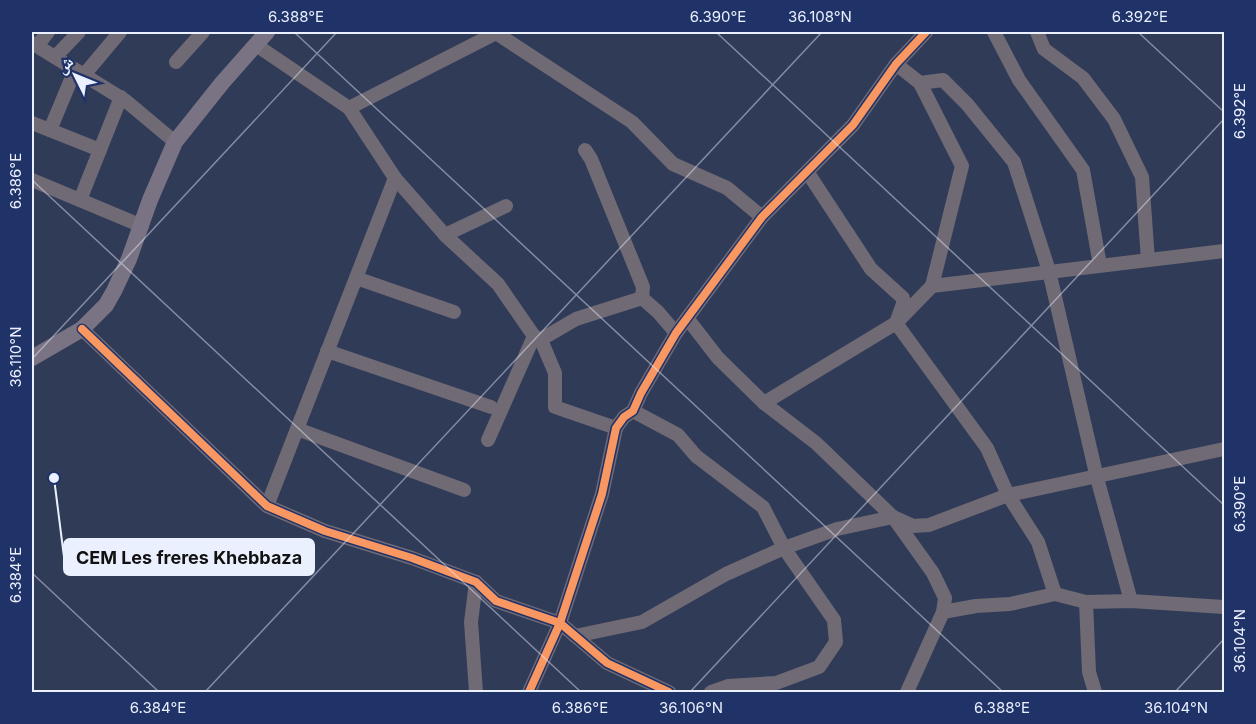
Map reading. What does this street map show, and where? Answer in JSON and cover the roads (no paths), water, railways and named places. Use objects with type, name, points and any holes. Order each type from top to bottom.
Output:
[{"type":"main road","points":[[35,353],[82,329],[106,305],[142,226],[150,200],[175,142],[261,36]]},
{"type":"street","points":[[48,32],[34,44],[121,97],[175,142]]},
{"type":"street","points":[[55,57],[79,32]]},
{"type":"street","points":[[50,130],[80,72],[120,32]]},
{"type":"street","points":[[176,62],[203,32]]},
{"type":"street","points":[[349,108],[496,32],[632,123],[673,164],[727,188],[762,217]]},
{"type":"street","points":[[529,693],[560,623],[602,494],[616,428],[624,417],[633,411],[640,393],[676,333],[762,217],[853,125],[896,64],[926,32]]},
{"type":"street","points":[[994,32],[1019,80],[1083,170],[1100,265]]},
{"type":"street","points":[[1037,32],[1044,49],[1083,78],[1114,119],[1142,177],[1148,260]]},
{"type":"street","points":[[261,36],[349,108],[395,178],[445,235],[498,284],[537,338],[555,373],[555,407],[616,428]]},
{"type":"street","points":[[764,403],[896,323],[932,286],[962,166],[920,83],[896,64]]},
{"type":"street","points":[[920,83],[943,80],[967,104],[1014,162],[1049,271],[1097,478],[1131,601]]},
{"type":"street","points":[[80,200],[121,97]]},
{"type":"street","points":[[32,123],[100,150]]},
{"type":"street","points":[[585,150],[591,159],[644,287],[642,298]]},
{"type":"street","points":[[808,173],[871,269],[903,298],[896,323]]},
{"type":"street","points":[[267,506],[395,178]]},
{"type":"street","points":[[32,180],[142,226]]},
{"type":"street","points":[[445,235],[506,206]]},
{"type":"street","points":[[932,286],[1224,251]]},
{"type":"street","points":[[356,278],[454,312]]},
{"type":"street","points":[[642,298],[676,333]]},
{"type":"street","points":[[488,440],[537,338],[576,320],[642,298]]},
{"type":"street","points":[[687,318],[718,358],[764,403],[816,443],[893,517],[933,573],[945,598],[943,612],[907,693]]},
{"type":"street","points":[[896,323],[987,448],[1008,495],[1038,542],[1055,594]]},
{"type":"street","points":[[82,329],[267,506],[325,531],[412,558],[476,582],[496,601],[560,623],[607,663],[669,693]]},
{"type":"street","points":[[327,351],[491,407]]},
{"type":"street","points":[[633,411],[678,435],[696,456],[763,507],[784,548],[834,620],[836,642],[819,667],[776,683],[728,686],[711,693]]},
{"type":"street","points":[[297,429],[464,490]]},
{"type":"street","points":[[575,636],[642,622],[726,574],[784,548],[837,529],[893,517],[913,526],[929,525],[1008,495],[1097,478],[1224,449]]},
{"type":"street","points":[[476,582],[471,622],[476,693]]},
{"type":"street","points":[[943,612],[976,606],[1010,604],[1055,594],[1086,603],[1131,601],[1224,607]]},
{"type":"street","points":[[1086,603],[1089,672],[1095,693]]},
{"type":"place","name":"CEM Les freres Khebbaza","points":[[54,478]]}]
